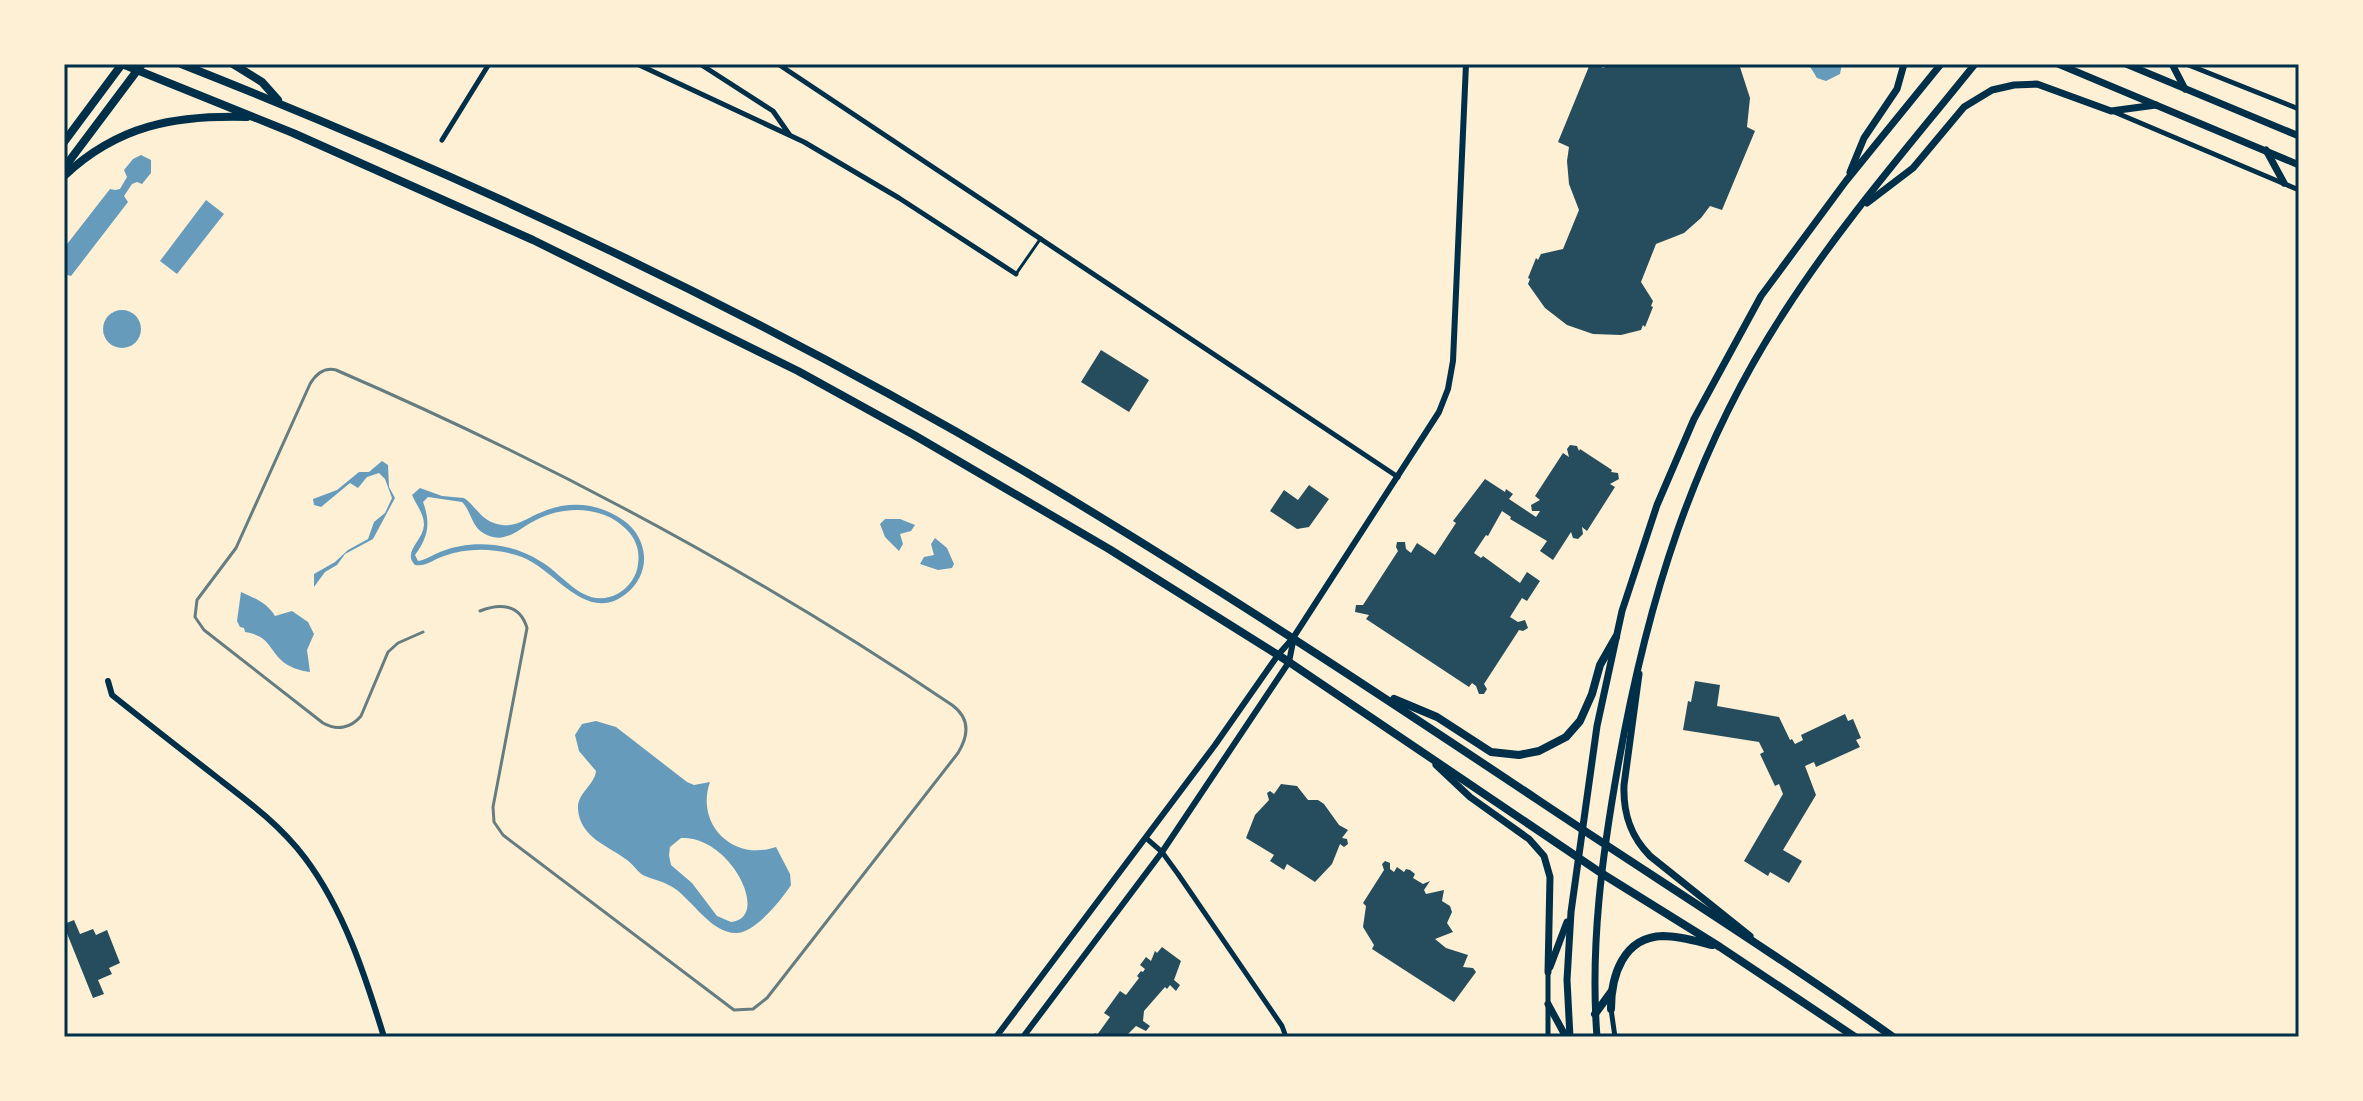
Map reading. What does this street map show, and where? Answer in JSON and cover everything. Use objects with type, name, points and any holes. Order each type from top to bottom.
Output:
[{"type":"main road","points":[[64,142],[122,64],[141,68],[533,240],[798,371],[1015,492],[1278,655],[1601,873],[1855,1037]]},
{"type":"main road","points":[[181,64],[281,103],[543,219],[809,353],[1026,472],[1293,638],[1893,1037]]},
{"type":"main road","points":[[233,64],[262,82],[281,103]]},
{"type":"main road","points":[[1846,181],[1864,138],[1897,89],[1904,64]]},
{"type":"main road","points":[[1568,1037],[1567,967],[1571,912],[1597,726],[1616,637],[1643,543],[1667,478],[1694,419],[1761,296],[1846,181],[1941,64]]},
{"type":"main road","points":[[1607,1037],[1597,1032],[1595,1014],[1594,957],[1601,873],[1640,652],[1676,530],[1716,436],[1782,315],[1856,212],[1975,64]]},
{"type":"main road","points":[[2058,64],[2299,165]]},
{"type":"main road","points":[[2126,64],[2299,136]]},
{"type":"main road","points":[[2172,64],[2185,89]]},
{"type":"main road","points":[[64,168],[141,68]]},
{"type":"main road","points":[[1856,212],[1913,168],[1964,107],[1992,90],[2037,84],[2111,111],[2156,105]]},
{"type":"main road","points":[[64,176],[101,145],[132,131],[195,118],[256,117]]},
{"type":"main road","points":[[2266,150],[2284,183]]},
{"type":"main road","points":[[1375,692],[1437,717],[1484,749],[1509,755],[1530,753],[1554,745],[1580,721],[1600,665],[1616,637]]},
{"type":"main road","points":[[1640,652],[1639,691],[1624,785],[1629,827],[1650,856],[1730,917],[1770,953]]},
{"type":"main road","points":[[1432,760],[1470,797],[1529,839],[1544,856],[1550,877],[1548,972]]},
{"type":"main road","points":[[1548,972],[1571,912]]},
{"type":"main road","points":[[1611,1009],[1611,992],[1619,963],[1630,950],[1644,941],[1657,936],[1672,937],[1720,947]]},
{"type":"main road","points":[[1595,1014],[1611,992]]},
{"type":"main road","points":[[1548,1004],[1568,1037]]},
{"type":"street","points":[[442,140],[489,64]]},
{"type":"street","points":[[637,64],[790,135],[892,193],[1016,274]]},
{"type":"street","points":[[700,64],[773,111],[790,135]]},
{"type":"street","points":[[778,64],[1399,478]]},
{"type":"street","points":[[996,1037],[1293,638],[1439,412],[1451,376],[1466,64]]},
{"type":"street","points":[[2186,64],[2299,109]]},
{"type":"street","points":[[2111,111],[2299,190]]},
{"type":"street","points":[[1023,1037],[1162,852],[1289,662],[1293,638]]},
{"type":"street","points":[[108,681],[112,695],[271,821],[304,857],[347,934],[384,1037]]},
{"type":"street","points":[[1146,838],[1162,852],[1282,1026],[1286,1037]]},
{"type":"street","points":[[1548,972],[1548,1037]]},
{"type":"street","points":[[1611,1009],[1615,1037]]},
{"type":"lane","points":[[1016,274],[1041,238]]},
{"type":"water","points":[[1842,64],[1840,74],[1826,81],[1817,78],[1809,65]]},
{"type":"water","points":[[141,155],[151,160],[151,173],[142,184],[132,184],[124,196],[128,202],[71,276],[64,274],[64,248],[110,189],[120,189],[127,177],[124,170]]},
{"type":"water","points":[[206,200],[224,214],[177,274],[160,261]]},
{"type":"water","points":[[122,310],[136,315],[141,329],[136,343],[122,348],[108,343],[103,329],[108,315]]},
{"type":"water","points":[[382,461],[388,465],[389,487],[395,498],[373,539],[345,554],[314,587],[314,574],[368,539],[374,522],[385,513],[392,498],[385,479],[379,473],[367,477],[358,488],[350,483],[321,507],[314,505],[313,499],[337,490],[359,472],[369,472]]},
{"type":"water","points":[[420,488],[442,496],[464,498],[484,518],[502,525],[518,523],[563,506],[584,505],[604,510],[627,523],[638,535],[644,556],[642,571],[627,593],[612,601],[598,603],[585,600],[522,557],[503,552],[463,551],[415,565],[412,551],[423,531],[424,521],[412,495]],"holes":[[[428,497],[462,502],[482,532],[501,538],[559,512],[584,510],[607,516],[627,530],[635,541],[638,554],[636,573],[619,593],[596,598],[576,589],[535,558],[506,547],[480,544],[460,546],[418,561],[415,555],[423,542],[427,524],[423,502]]]},
{"type":"water","points":[[885,519],[900,519],[915,525],[911,531],[900,534],[903,544],[899,551],[885,537],[880,524]]},
{"type":"water","points":[[935,538],[947,548],[954,564],[952,568],[938,570],[920,564],[924,557],[934,555],[931,544]]},
{"type":"water","points":[[241,592],[264,604],[275,616],[292,611],[308,622],[314,634],[307,650],[310,672],[286,664],[263,639],[240,627],[237,621]]},
{"type":"water","points":[[596,721],[616,727],[687,782],[694,785],[710,782],[708,812],[721,836],[732,844],[745,849],[776,847],[790,874],[791,885],[767,914],[744,932],[728,932],[719,928],[674,888],[643,875],[590,834],[580,819],[578,803],[596,771],[579,751],[575,735],[582,724]],"holes":[[[681,838],[699,841],[715,849],[740,877],[746,893],[747,907],[743,917],[731,922],[717,916],[692,883],[671,865],[670,847]]]},
{"type":"building","points":[[1590,64],[1604,68],[1607,64],[1739,64],[1750,98],[1747,127],[1755,131],[1722,210],[1710,206],[1684,233],[1656,244],[1641,282],[1653,301],[1653,307],[1645,327],[1643,325],[1641,330],[1621,335],[1593,334],[1567,325],[1545,308],[1528,284],[1536,258],[1538,260],[1541,254],[1563,249],[1579,210],[1569,184],[1569,147],[1558,142]]},
{"type":"building","points":[[1101,350],[1149,380],[1129,412],[1081,382]]},
{"type":"building","points":[[1570,445],[1577,446],[1579,451],[1611,472],[1618,473],[1619,479],[1610,484],[1615,487],[1587,531],[1582,527],[1583,534],[1578,539],[1573,538],[1571,532],[1553,560],[1540,551],[1547,541],[1502,511],[1474,553],[1481,558],[1483,556],[1520,583],[1527,572],[1540,581],[1527,601],[1522,598],[1510,617],[1518,622],[1525,620],[1528,628],[1519,630],[1484,684],[1487,689],[1484,694],[1479,694],[1472,683],[1469,687],[1366,619],[1369,615],[1355,612],[1356,605],[1363,605],[1398,551],[1397,542],[1405,542],[1406,549],[1411,553],[1417,543],[1435,555],[1456,523],[1453,521],[1485,479],[1513,494],[1509,499],[1536,517],[1540,511],[1532,511],[1531,505],[1540,500],[1535,496],[1563,453],[1569,457],[1567,449]]},
{"type":"building","points":[[1309,485],[1329,499],[1309,527],[1297,529],[1270,511],[1284,490],[1298,500]]},
{"type":"building","points":[[1695,681],[1720,685],[1717,706],[1779,717],[1795,744],[1803,740],[1801,735],[1845,714],[1848,721],[1853,719],[1861,738],[1856,740],[1860,747],[1816,767],[1814,762],[1805,766],[1816,795],[1783,850],[1802,861],[1789,883],[1770,872],[1768,876],[1744,861],[1783,794],[1779,784],[1775,786],[1760,754],[1764,752],[1759,742],[1683,730]]},
{"type":"building","points":[[1281,784],[1297,786],[1308,800],[1318,800],[1324,804],[1339,825],[1348,830],[1342,838],[1347,839],[1348,844],[1344,847],[1340,844],[1332,864],[1315,882],[1287,864],[1284,870],[1270,861],[1274,855],[1246,838],[1255,815],[1269,800],[1267,793],[1270,791],[1274,794]]},
{"type":"building","points":[[1385,861],[1390,863],[1390,869],[1394,872],[1397,867],[1404,872],[1410,870],[1415,874],[1413,878],[1423,884],[1430,881],[1424,890],[1426,894],[1444,890],[1442,901],[1450,906],[1452,912],[1447,923],[1453,932],[1435,939],[1446,948],[1468,955],[1463,967],[1473,968],[1476,972],[1454,1002],[1372,949],[1374,945],[1363,927],[1366,906],[1363,903],[1384,870],[1382,864]]},
{"type":"building","points":[[74,920],[80,934],[93,929],[96,935],[107,930],[120,963],[109,968],[112,974],[98,980],[104,994],[93,998],[64,926]]},
{"type":"building","points":[[1162,947],[1181,961],[1174,980],[1180,985],[1176,991],[1170,985],[1167,989],[1165,987],[1144,1011],[1143,1021],[1150,1026],[1146,1031],[1136,1026],[1125,1037],[1092,1037],[1110,1017],[1104,1013],[1120,991],[1126,995],[1139,978],[1137,976],[1145,969],[1140,965],[1146,957],[1151,961],[1155,951],[1157,953]]},
{"type":"railway","points":[[423,632],[398,643],[388,652],[361,716],[353,723],[339,727],[323,723],[204,630],[195,617],[197,600],[236,548],[310,384],[324,370],[336,370],[496,443],[729,566],[952,705],[962,715],[966,733],[958,753],[767,998],[753,1009],[734,1010],[503,835],[494,822],[493,807],[527,628],[520,614],[514,610],[495,607],[480,611]]}]
